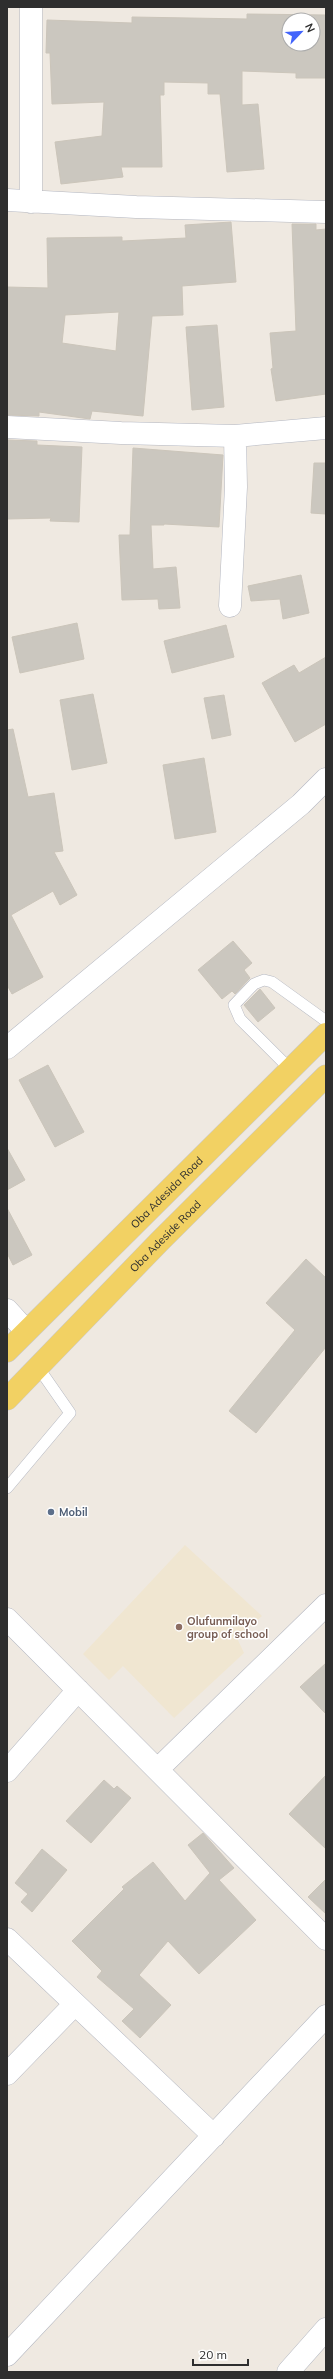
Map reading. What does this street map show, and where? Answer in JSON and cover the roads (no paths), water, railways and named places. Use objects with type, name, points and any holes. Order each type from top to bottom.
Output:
[{"type":"main road","name":"Oba Adesida Road","points":[[7,1351],[326,1034]]},
{"type":"main road","name":"Oba Adeside Road","points":[[7,1399],[326,1076]]},
{"type":"street","points":[[31,7],[31,202]]},
{"type":"street","points":[[7,200],[136,207],[326,212]]},
{"type":"street","points":[[7,427],[121,433],[235,436],[326,428]]},
{"type":"street","points":[[230,606],[236,487],[235,436]]},
{"type":"street","points":[[7,1048],[301,804],[326,779]]},
{"type":"street","points":[[7,1310],[26,1331]]},
{"type":"street","points":[[158,1769],[326,1605]]},
{"type":"street","points":[[7,1619],[326,1939]]},
{"type":"street","points":[[7,1771],[78,1690]]},
{"type":"street","points":[[7,1939],[214,2136]]},
{"type":"street","points":[[7,2074],[75,2004]]},
{"type":"street","points":[[7,2355],[326,2016]]},
{"type":"street","points":[[288,2372],[326,2329]]},
{"type":"lane","points":[[290,1069],[240,1019],[234,1005],[254,984],[264,980],[272,982],[326,1021]]},
{"type":"lane","points":[[7,1488],[70,1413],[38,1367]]},
{"type":"place","name":"Mobil","points":[[51,1512]]},
{"type":"place","name":"Olufunmilayo group of school","points":[[179,1627]]}]
